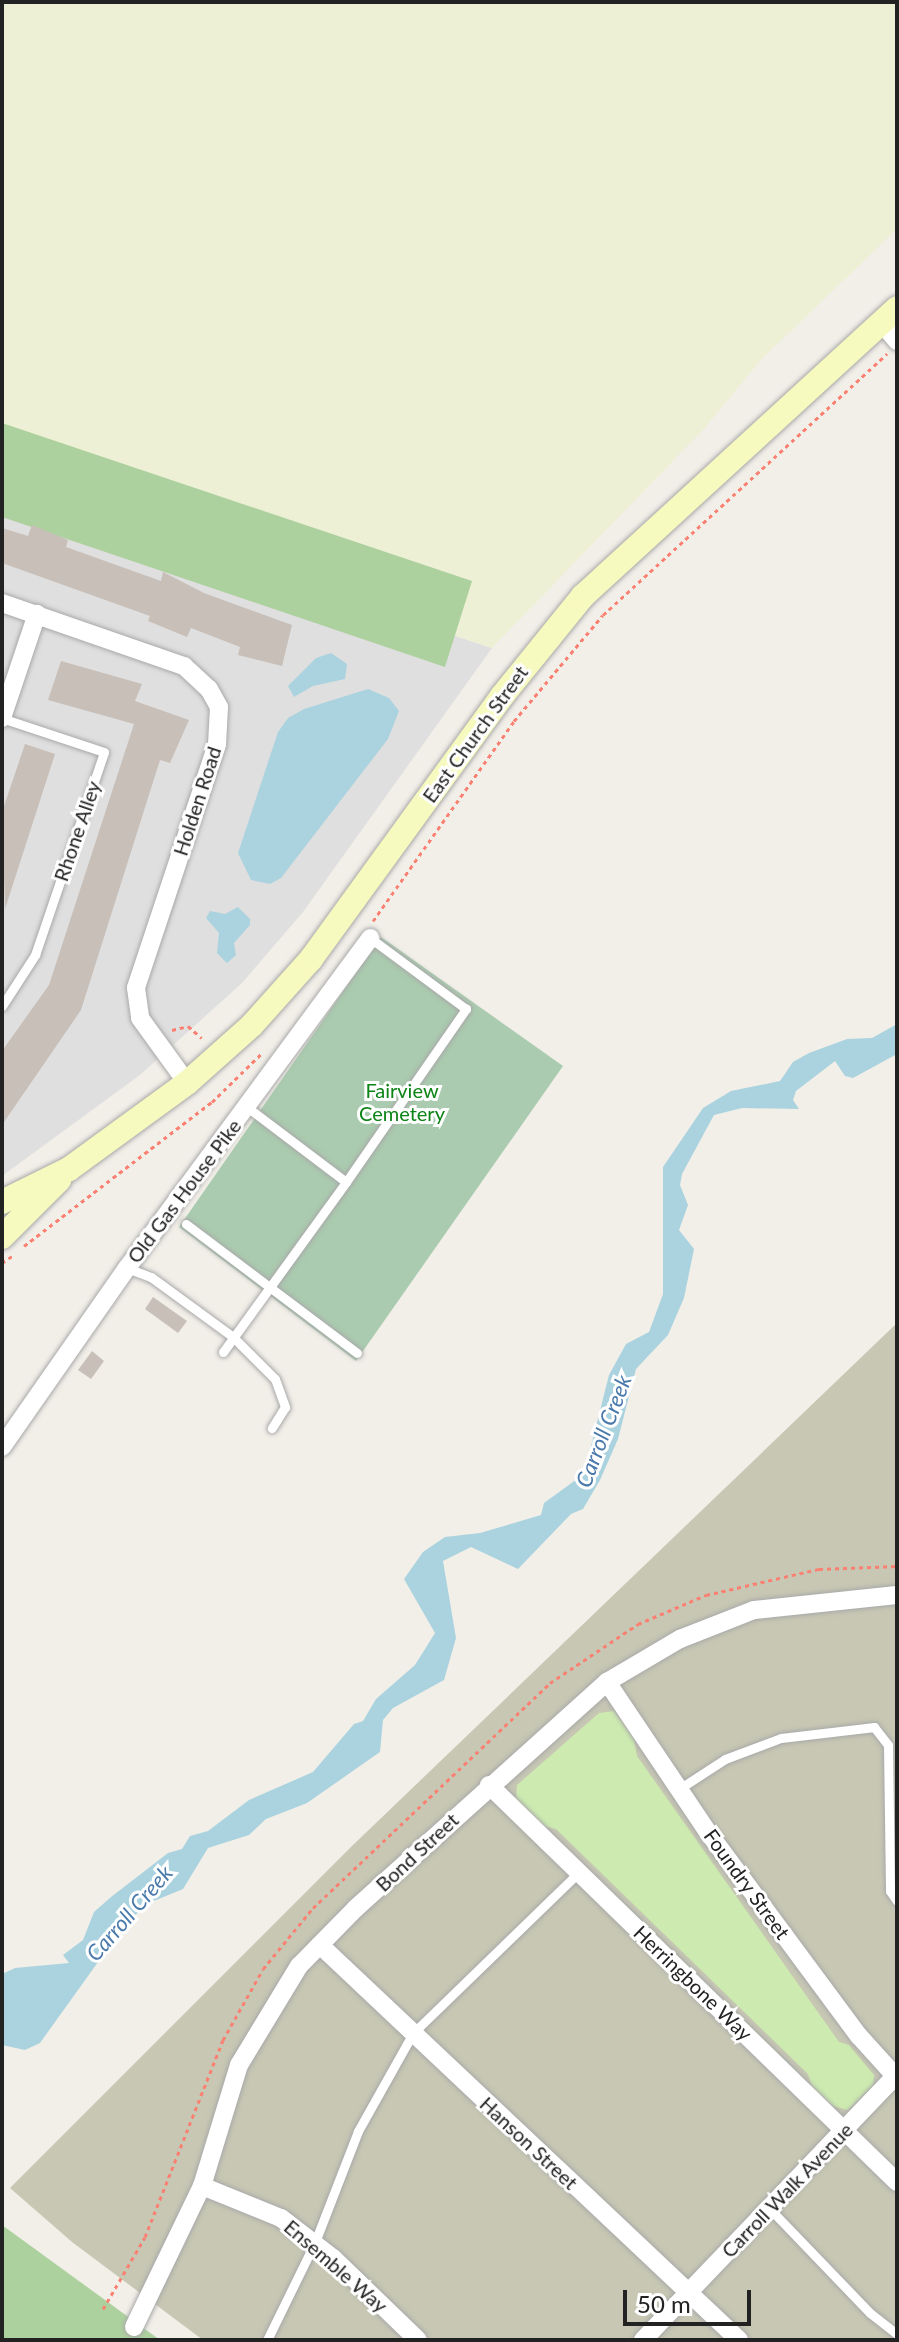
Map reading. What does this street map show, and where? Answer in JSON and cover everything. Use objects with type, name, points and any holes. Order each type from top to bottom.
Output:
[{"type":"main road","name":"East Church Street","points":[[2,1237],[69,1169],[223,1054],[311,959],[502,696],[583,596],[889,315]]},
{"type":"main road","name":"East Church Street","points":[[2,1202],[69,1169]]},
{"type":"street","points":[[889,315],[894,345]]},
{"type":"street","name":"Holden Road","points":[[2,603],[184,666],[209,689],[219,707],[217,744],[136,988],[140,1018],[187,1083]]},
{"type":"street","points":[[2,718],[37,614]]},
{"type":"street","name":"Old Gas House Pike","points":[[2,1447],[371,930]]},
{"type":"street","name":"Bond Street","points":[[134,2327],[202,2186],[239,2065],[299,1966],[320,1945],[489,1785],[607,1682],[680,1639],[754,1610],[897,1595]]},
{"type":"street","name":"Foundry Street","points":[[607,1682],[679,1789],[859,2036],[896,2076]]},
{"type":"street","name":"Herringbone Way","points":[[489,1785],[897,2182]]},
{"type":"street","name":"Hanson Street","points":[[320,1945],[739,2340]]},
{"type":"street","name":"Carroll Walk Avenue","points":[[643,2340],[896,2076]]},
{"type":"street","name":"Ensemble Way","points":[[202,2186],[281,2218],[315,2242],[418,2340]]},
{"type":"lane","name":"Rhone Alley","points":[[2,718],[104,752],[35,955],[2,1006]]},
{"type":"lane","points":[[223,1352],[466,1009],[371,930]]},
{"type":"lane","points":[[247,1107],[346,1182]]},
{"type":"lane","points":[[186,1224],[357,1353]]},
{"type":"lane","points":[[127,1268],[151,1277],[233,1337],[275,1379],[285,1407],[272,1428]]},
{"type":"lane","points":[[679,1789],[725,1759],[781,1738],[874,1727],[888,1745],[890,1891],[897,1901]]},
{"type":"lane","points":[[267,2340],[315,2242],[358,2131],[413,2033],[578,1873]]},
{"type":"lane","points":[[770,2209],[870,2313],[897,2334]]},
{"type":"path","points":[[371,930],[514,721],[603,615],[894,345]]},
{"type":"path","points":[[168,1032],[188,1026],[202,1038]]},
{"type":"path","points":[[2,1263],[199,1112],[266,1049]]},
{"type":"shaded area","points":[[2,2],[897,2],[897,229],[760,361],[704,429],[492,648],[2,486]]},
{"type":"shaded area","points":[[2,486],[492,648],[303,912],[242,983],[140,1075],[2,1176]]},
{"type":"shaded area","points":[[897,1323],[897,2340],[203,2340],[72,2242],[10,2188],[352,1846]]},
{"type":"green space","points":[[2,423],[472,581],[445,667],[2,517]]},
{"type":"green space","name":"Fairview Cemetery","points":[[381,937],[563,1066],[356,1361],[179,1227]]},
{"type":"green space","points":[[614,1711],[634,1739],[637,1756],[839,2042],[849,2045],[874,2075],[873,2085],[848,2110],[833,2106],[812,2087],[808,2074],[556,1829],[540,1825],[516,1800],[517,1785],[599,1713]]},
{"type":"green space","points":[[2,2225],[160,2340],[2,2340]]},
{"type":"water","points":[[331,653],[347,664],[345,679],[313,686],[294,697],[288,686],[316,658]]},
{"type":"water","points":[[368,689],[389,698],[399,711],[388,739],[281,878],[270,884],[251,880],[238,853],[278,732],[288,718],[304,709]]},
{"type":"water","points":[[238,907],[250,919],[250,925],[234,943],[236,955],[227,963],[217,953],[219,933],[206,918],[210,911],[225,914]]},
{"type":"water","name":"Carroll Creek","points":[[897,1024],[897,1054],[853,1078],[845,1076],[835,1061],[796,1091],[793,1100],[799,1109],[742,1108],[714,1115],[682,1174],[680,1185],[688,1205],[679,1230],[694,1249],[684,1298],[668,1335],[636,1369],[618,1439],[600,1480],[583,1509],[571,1514],[518,1569],[471,1547],[443,1561],[456,1638],[444,1680],[393,1708],[383,1720],[380,1752],[307,1803],[266,1819],[249,1835],[208,1848],[183,1889],[149,1903],[126,1923],[40,2043],[25,2050],[2,2045],[2,1974],[15,1968],[69,1963],[63,1955],[83,1940],[94,1912],[111,1897],[168,1853],[182,1849],[190,1836],[208,1831],[249,1800],[313,1772],[354,1724],[363,1721],[376,1699],[415,1665],[435,1633],[404,1579],[423,1552],[445,1537],[480,1533],[541,1515],[544,1503],[584,1474],[609,1375],[626,1344],[649,1332],[663,1294],[663,1167],[703,1108],[731,1091],[780,1081],[793,1062],[809,1053],[847,1039],[872,1038]]},
{"type":"building","points":[[32,525],[68,540],[66,547],[161,581],[163,572],[204,593],[292,625],[282,666],[238,655],[240,647],[191,628],[187,637],[148,621],[150,616],[2,563],[2,528],[28,536]]},
{"type":"building","points":[[61,661],[142,684],[135,701],[189,720],[170,763],[160,760],[81,1010],[2,1125],[2,1051],[49,985],[134,724],[48,700]]},
{"type":"building","points":[[25,744],[55,754],[5,909],[2,812]]},
{"type":"building","points":[[153,1297],[187,1321],[178,1333],[145,1309]]},
{"type":"building","points":[[92,1351],[104,1361],[91,1379],[78,1370]]}]
